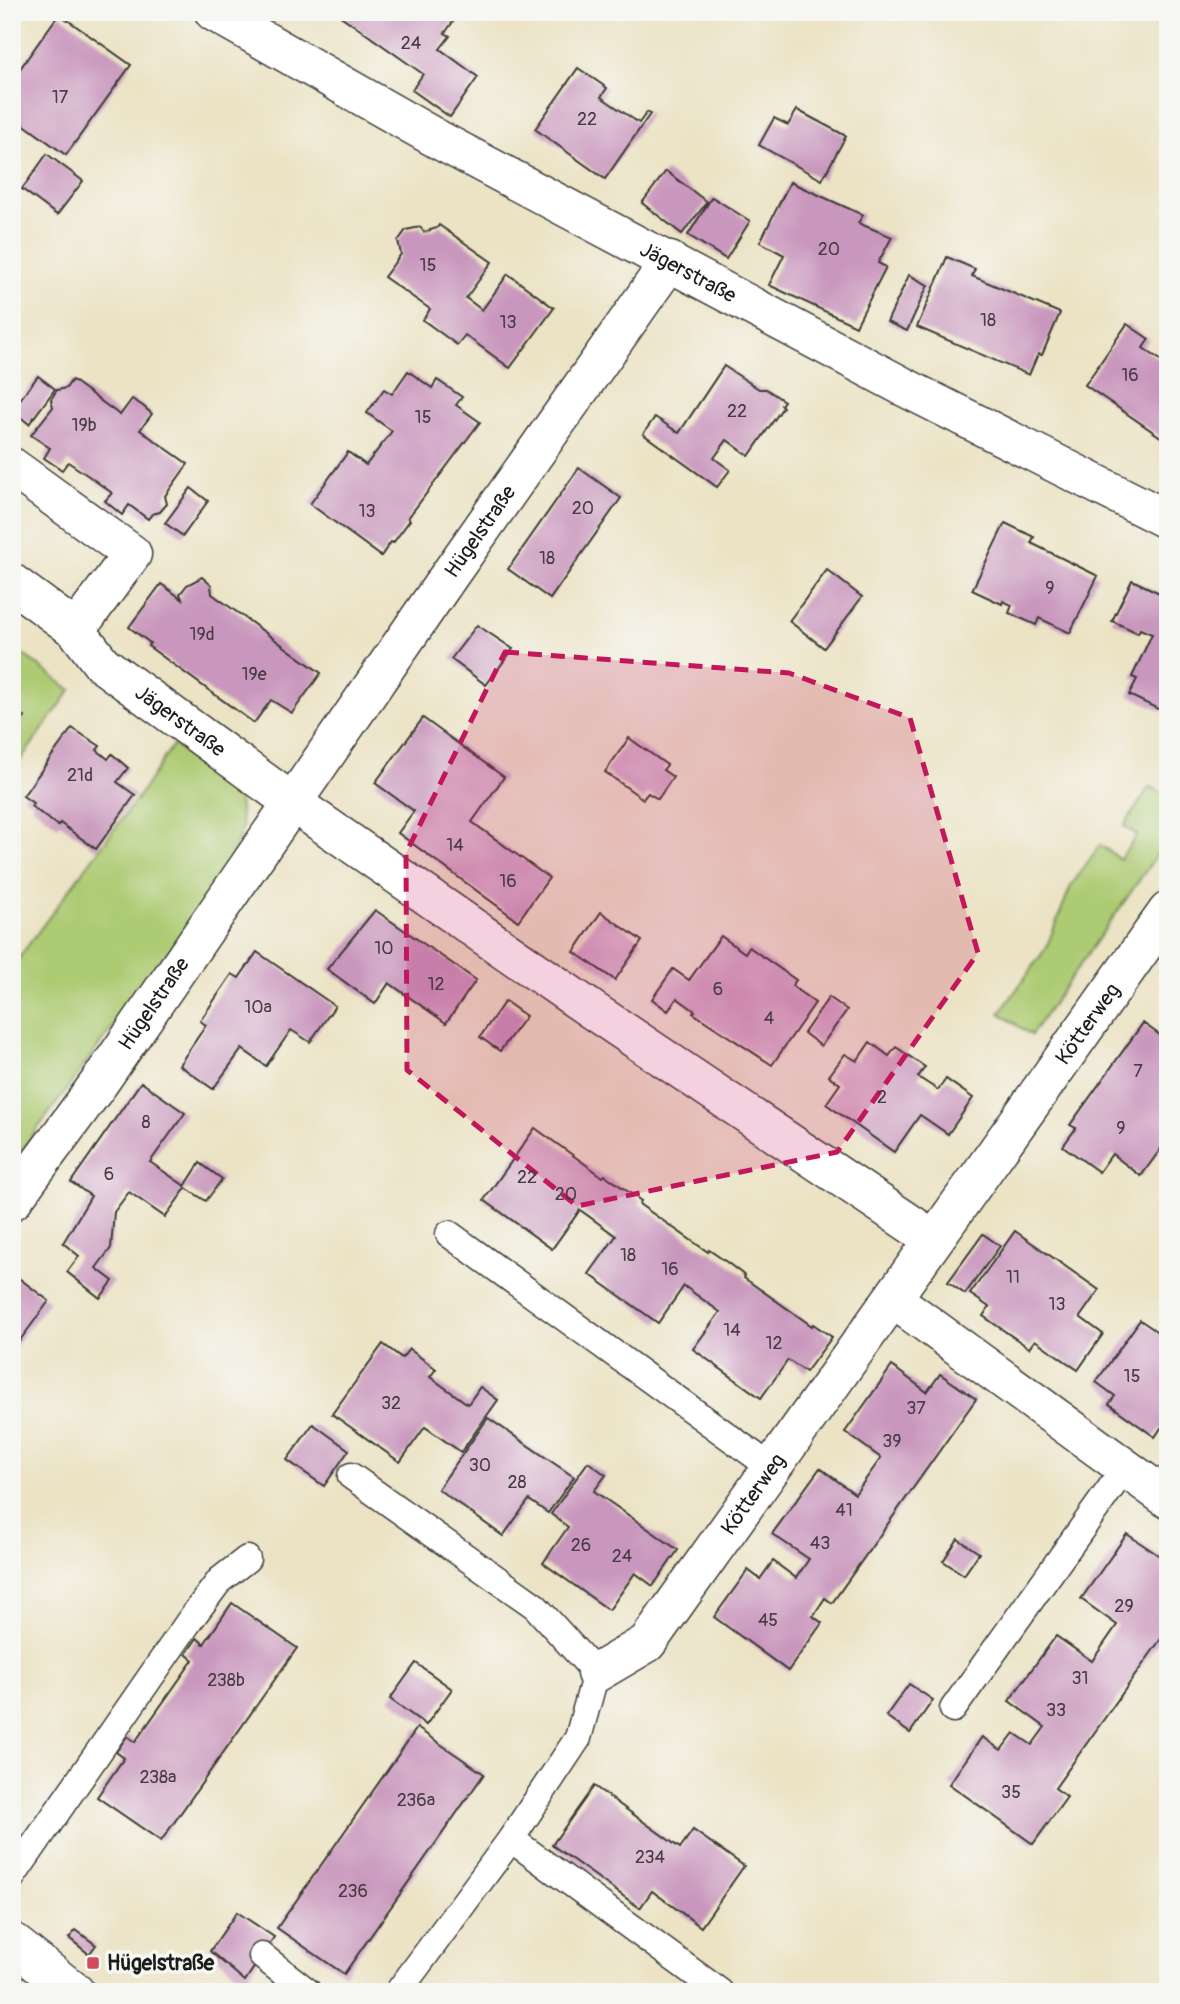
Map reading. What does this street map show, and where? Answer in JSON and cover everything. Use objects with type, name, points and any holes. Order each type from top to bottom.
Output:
[{"type":"street","name":"Jägerstraße","points":[[214,12],[439,140],[906,388],[1168,520]]},
{"type":"street","name":"Hügelstraße","points":[[12,1201],[107,1072],[448,577],[670,261]]},
{"type":"street","points":[[12,467],[132,554],[76,631]]},
{"type":"street","name":"Jägerstraße","points":[[12,583],[76,631],[102,664],[293,803]]},
{"type":"street","points":[[293,803],[592,1010],[933,1240]]},
{"type":"street","name":"Kötterweg","points":[[596,1673],[647,1643],[1168,911]]},
{"type":"street","points":[[893,1298],[1168,1499]]},
{"type":"street","points":[[12,1942],[75,1992]]},
{"type":"lane","points":[[449,1234],[772,1468]]},
{"type":"lane","points":[[953,1709],[1125,1468]]},
{"type":"lane","points":[[351,1476],[536,1606],[596,1673],[578,1738],[511,1839],[398,1992]]},
{"type":"lane","points":[[12,1877],[190,1620],[220,1580],[247,1559]]},
{"type":"lane","points":[[511,1839],[720,1992]]},
{"type":"lane","points":[[261,1956],[308,1992]]},
{"type":"highlighted area","points":[[505,652],[789,673],[910,718],[978,953],[837,1152],[577,1206],[407,1070],[406,853]]},
{"type":"green space","points":[[12,646],[71,690],[12,772]]},
{"type":"green space","points":[[173,745],[238,792],[242,828],[227,873],[12,1163],[12,967],[138,797]]},
{"type":"green space","points":[[1150,786],[1168,796],[1168,839],[1031,1035],[1000,1013],[1046,948],[1071,886],[1100,845],[1120,859],[1137,835],[1124,826]]},
{"type":"building","points":[[335,12],[460,12],[445,33],[450,36],[440,49],[478,77],[450,117],[412,90],[423,74]]},
{"type":"building","points":[[59,14],[131,65],[66,155],[12,116],[12,80]]},
{"type":"building","points":[[578,68],[607,88],[601,97],[639,123],[647,112],[650,114],[605,179],[535,129]]},
{"type":"building","points":[[797,110],[846,136],[822,180],[759,145],[774,118],[788,125]]},
{"type":"building","points":[[47,154],[83,181],[57,215],[22,189]]},
{"type":"building","points":[[666,171],[707,202],[682,234],[642,203]]},
{"type":"building","points":[[790,182],[863,215],[858,223],[892,237],[878,263],[886,267],[856,326],[769,285],[784,255],[760,242]]},
{"type":"building","points":[[712,197],[750,221],[726,259],[688,235]]},
{"type":"building","points":[[439,225],[492,262],[466,298],[482,310],[508,274],[554,308],[510,368],[465,335],[457,345],[423,320],[430,309],[384,277],[401,254],[398,241],[406,230],[420,227],[424,232]]},
{"type":"building","points":[[947,257],[975,269],[972,276],[1060,313],[1042,355],[1038,354],[1029,375],[917,327]]},
{"type":"building","points":[[909,275],[928,285],[907,331],[887,322]]},
{"type":"building","points":[[1127,324],[1149,339],[1143,348],[1168,365],[1168,442],[1085,385]]},
{"type":"building","points":[[724,366],[759,389],[766,389],[784,401],[781,405],[783,407],[749,456],[727,440],[714,458],[730,470],[717,487],[643,434],[655,417],[679,433]]},
{"type":"building","points":[[408,371],[432,388],[437,380],[462,397],[456,405],[480,422],[381,556],[310,504],[348,452],[366,465],[392,431],[367,413],[384,389],[392,394]]},
{"type":"building","points":[[38,376],[55,389],[29,424],[12,410]]},
{"type":"building","points":[[72,380],[120,415],[132,399],[143,406],[152,414],[140,430],[188,464],[165,496],[167,504],[160,512],[152,514],[148,519],[129,505],[122,515],[105,501],[112,493],[68,462],[62,470],[44,458],[50,448],[31,435],[53,407],[51,399],[57,390],[66,388]]},
{"type":"building","points":[[579,468],[621,498],[550,599],[508,569]]},
{"type":"building","points":[[191,488],[208,501],[183,536],[165,523]]},
{"type":"building","points":[[1005,523],[1034,537],[1031,543],[1098,576],[1070,633],[1039,618],[1036,625],[1009,613],[1012,605],[1003,601],[1002,604],[972,590]]},
{"type":"building","points":[[827,570],[862,597],[824,648],[789,621]]},
{"type":"building","points":[[202,577],[211,585],[212,594],[321,673],[292,713],[271,700],[254,723],[148,646],[150,643],[129,627],[161,584],[182,599],[180,594],[187,585]]},
{"type":"building","points":[[1132,580],[1168,597],[1168,700],[1162,711],[1129,695],[1137,679],[1132,677],[1152,634],[1140,629],[1138,633],[1112,621]]},
{"type":"building","points":[[477,625],[513,649],[486,685],[451,659]]},
{"type":"building","points":[[12,708],[25,717],[12,735]]},
{"type":"building","points":[[423,718],[504,777],[472,822],[549,878],[518,921],[398,833],[414,811],[375,783]]},
{"type":"building","points":[[72,728],[100,746],[97,750],[108,759],[112,754],[128,768],[117,782],[135,795],[96,849],[60,823],[58,826],[31,806],[33,803],[23,796]]},
{"type":"building","points":[[629,738],[667,765],[663,770],[673,777],[658,799],[648,793],[643,799],[605,772]]},
{"type":"building","points":[[375,910],[476,980],[446,1023],[389,983],[375,1004],[327,969]]},
{"type":"building","points":[[601,912],[642,941],[615,980],[574,952]]},
{"type":"building","points":[[721,936],[745,953],[749,947],[796,980],[792,986],[815,1003],[772,1065],[693,1013],[695,1011],[677,998],[668,1011],[652,999],[673,969],[689,980]]},
{"type":"building","points":[[257,952],[335,1006],[310,1042],[291,1030],[266,1066],[242,1049],[213,1089],[179,1065],[206,1025],[200,1021],[232,974],[239,978]]},
{"type":"building","points":[[829,997],[847,1010],[821,1046],[804,1033]]},
{"type":"building","points":[[505,1001],[526,1016],[500,1051],[480,1037]]},
{"type":"building","points":[[1143,1023],[1168,1041],[1168,1139],[1141,1176],[1112,1154],[1099,1172],[1063,1146],[1076,1128],[1070,1125]]},
{"type":"building","points":[[870,1042],[889,1056],[896,1047],[925,1067],[918,1077],[938,1090],[946,1079],[973,1098],[948,1134],[920,1115],[894,1152],[826,1104],[840,1084],[829,1076],[845,1054],[857,1061]]},
{"type":"building","points":[[141,1082],[185,1113],[150,1162],[185,1186],[200,1163],[222,1179],[206,1201],[186,1188],[165,1217],[129,1192],[114,1212],[111,1248],[96,1268],[113,1281],[100,1298],[67,1272],[79,1256],[63,1243],[91,1196],[71,1182]]},
{"type":"building","points":[[535,1128],[603,1177],[605,1175],[641,1201],[639,1204],[728,1263],[745,1276],[744,1278],[812,1326],[813,1324],[832,1337],[806,1372],[788,1360],[761,1398],[693,1349],[720,1312],[684,1286],[658,1323],[589,1274],[616,1236],[580,1210],[552,1249],[484,1200]]},
{"type":"building","points":[[1015,1231],[1099,1290],[1080,1317],[1103,1334],[1078,1370],[1035,1340],[1029,1348],[983,1316],[989,1307],[970,1294]]},
{"type":"building","points":[[983,1234],[1000,1246],[965,1294],[948,1282]]},
{"type":"building","points":[[12,1273],[49,1301],[12,1351]]},
{"type":"building","points":[[1140,1320],[1168,1339],[1168,1433],[1161,1428],[1155,1437],[1109,1404],[1115,1396],[1096,1382]]},
{"type":"building","points":[[383,1344],[402,1358],[409,1349],[436,1369],[430,1377],[468,1404],[480,1387],[498,1400],[461,1452],[425,1427],[400,1462],[332,1414]]},
{"type":"building","points":[[892,1366],[927,1392],[940,1374],[976,1399],[832,1603],[825,1598],[813,1616],[822,1623],[788,1671],[714,1617],[748,1570],[760,1579],[773,1561],[796,1578],[809,1559],[772,1534],[820,1468],[855,1494],[881,1458],[845,1432]]},
{"type":"building","points":[[488,1418],[574,1477],[548,1513],[529,1500],[503,1536],[438,1489]]},
{"type":"building","points":[[313,1424],[349,1450],[324,1486],[287,1460]]},
{"type":"building","points":[[588,1462],[606,1475],[594,1491],[678,1550],[653,1586],[635,1573],[609,1610],[543,1563],[568,1527],[551,1514]]},
{"type":"building","points":[[1127,1534],[1164,1559],[1168,1554],[1168,1629],[1055,1788],[1067,1797],[1033,1844],[949,1784],[982,1737],[1001,1750],[1014,1733],[1032,1745],[1045,1727],[1009,1701],[1056,1636],[1092,1661],[1117,1625],[1081,1599]]},
{"type":"building","points":[[958,1539],[979,1553],[964,1575],[943,1561]]},
{"type":"building","points":[[232,1603],[297,1648],[161,1841],[97,1797],[124,1758],[116,1752],[127,1736],[135,1742],[193,1660],[186,1654],[197,1638],[204,1644]]},
{"type":"building","points":[[416,1663],[452,1689],[426,1725],[390,1699]]},
{"type":"building","points":[[909,1684],[933,1700],[910,1733],[886,1716]]},
{"type":"building","points":[[417,1728],[484,1774],[344,1974],[277,1928]]},
{"type":"building","points":[[594,1786],[680,1848],[693,1830],[744,1866],[701,1927],[652,1891],[640,1908],[552,1845]]},
{"type":"building","points":[[237,1912],[274,1937],[245,1981],[210,1951]]},
{"type":"building","points":[[76,1930],[96,1945],[89,1954],[69,1938]]},
{"type":"place","name":"Hügelstraße","points":[[93,1963]]}]
